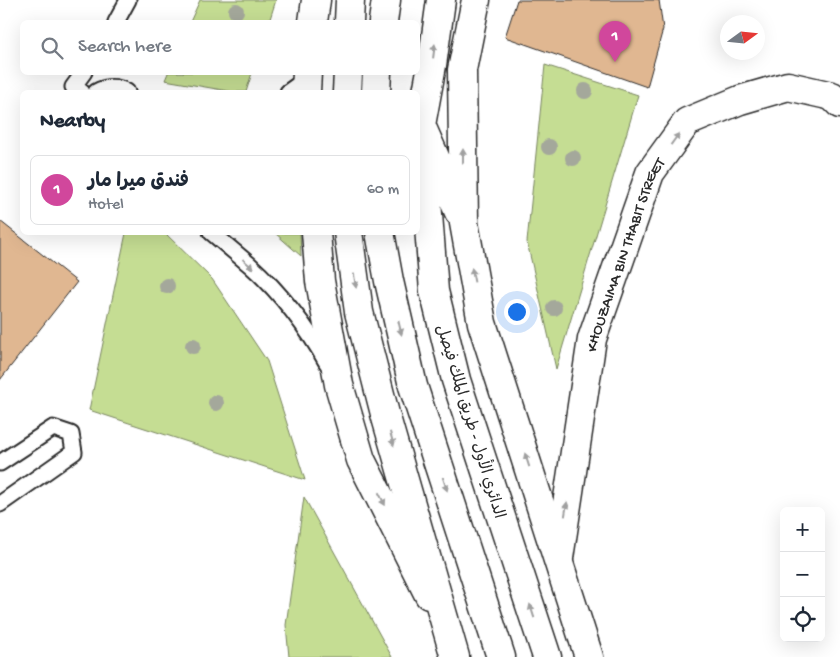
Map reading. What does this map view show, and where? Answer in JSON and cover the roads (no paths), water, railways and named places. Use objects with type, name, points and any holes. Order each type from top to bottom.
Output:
[{"type":"main road","points":[[313,20],[316,0]]},
{"type":"main road","points":[[349,20],[350,0]]},
{"type":"main road","points":[[383,20],[386,0]]},
{"type":"main road","name":"الدائري الأول - طريق الملك فيصل","points":[[441,0],[421,125],[434,291],[456,380],[547,657]]},
{"type":"main road","points":[[476,0],[462,70],[464,223],[482,323],[559,558],[589,657]]},
{"type":"main road","points":[[347,90],[348,75]]},
{"type":"main road","points":[[372,90],[376,75]]},
{"type":"main road","points":[[376,90],[377,75]]},
{"type":"main road","name":"KHOUZAIMA BIN THABIT STREET","points":[[559,558],[592,339],[650,173],[687,122],[740,100],[788,86],[832,96],[840,104]]},
{"type":"main road","points":[[421,125],[464,223]]},
{"type":"main road","points":[[316,235],[320,281],[339,384],[362,460],[447,631]]},
{"type":"main road","points":[[348,235],[359,312],[384,414],[455,657]]},
{"type":"main road","points":[[381,235],[413,386],[501,657]]},
{"type":"lane","points":[[117,20],[128,0]]},
{"type":"lane","points":[[78,90],[73,87],[82,75]]},
{"type":"lane","points":[[100,90],[112,87],[124,90]]},
{"type":"lane","points":[[215,235],[251,266],[291,309],[317,344],[339,384]]},
{"type":"lane","points":[[0,463],[53,428],[71,434],[74,452],[0,504]]},
{"type":"place","name":"فندق ميرا مار","points":[[615,62]]}]
